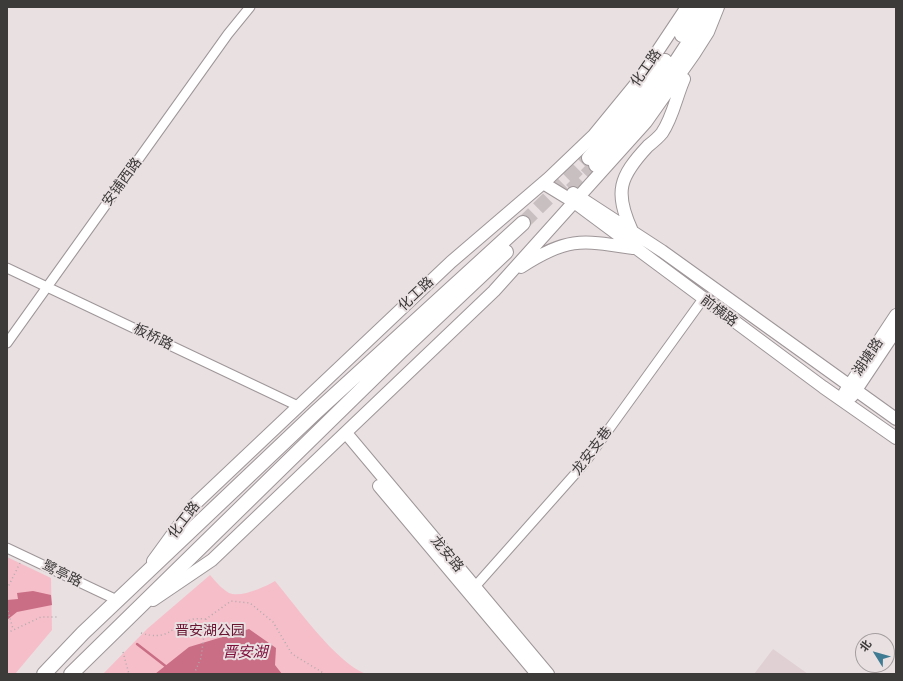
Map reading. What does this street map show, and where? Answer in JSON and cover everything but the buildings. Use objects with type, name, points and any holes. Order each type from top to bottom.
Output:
[{"type":"highway","name":"化工路","points":[[595,166],[691,20],[696,7]]},
{"type":"highway","name":"化工路","points":[[595,166],[628,128],[657,91],[712,7]]},
{"type":"highway","name":"化工路","points":[[44,674],[117,600],[316,412],[527,226],[71,674]]},
{"type":"main road","name":"化工路","points":[[140,578],[193,506],[451,262],[546,181],[594,135],[619,106],[658,53],[687,7]]},
{"type":"main road","points":[[132,614],[212,560],[472,313],[509,275],[577,199],[595,166],[646,122],[708,32],[718,7]]},
{"type":"main road","points":[[632,231],[624,212],[621,185],[628,172],[648,146],[661,134],[670,118],[678,93],[694,54]]},
{"type":"main road","points":[[595,166],[648,146]]},
{"type":"main road","name":"前横路","points":[[546,181],[632,231],[896,419]]},
{"type":"main road","name":"前横路","points":[[577,199],[635,248],[703,299],[843,402],[896,438]]},
{"type":"main road","points":[[509,275],[540,255],[567,243],[597,242],[635,248]]},
{"type":"main road","name":"湖塘路","points":[[853,388],[896,315]]},
{"type":"main road","name":"湖塘路","points":[[843,402],[896,330]]},
{"type":"main road","name":"龙安路","points":[[343,436],[471,590],[536,674]]},
{"type":"main road","name":"龙安路","points":[[471,590],[548,674]]},
{"type":"street","name":"安铺西路","points":[[7,343],[46,286],[238,21],[250,7]]},
{"type":"street","name":"板桥路","points":[[7,268],[298,406]]},
{"type":"street","name":"龙安支巷","points":[[471,590],[583,465],[703,299]]},
{"type":"street","name":"鹭亭路","points":[[7,548],[117,600]]},
{"type":"path","points":[[7,590],[20,563]]},
{"type":"path","points":[[141,633],[154,637],[171,632],[192,619],[206,619],[231,601],[250,603],[273,622],[292,654],[325,674]]},
{"type":"path","points":[[7,607],[13,629]]},
{"type":"path","points":[[7,633],[41,617],[59,617]]},
{"type":"path","points":[[194,674],[201,658],[206,619]]},
{"type":"path","points":[[123,652],[128,674]]},
{"type":"shaded area","points":[[773,649],[808,674],[754,674]]},
{"type":"green space","points":[[7,557],[51,578],[52,630],[15,674],[7,674]]},
{"type":"green space","name":"晋安湖公园","points":[[210,575],[229,593],[234,594],[253,591],[275,581],[305,619],[329,646],[354,668],[366,674],[103,674],[147,629]]},
{"type":"water","points":[[33,591],[51,595],[52,605],[17,612],[7,620],[7,600],[18,599],[17,593]]},
{"type":"water","name":"晋安湖","points":[[249,629],[276,648],[275,665],[282,674],[155,674],[189,647]]},
{"type":"waterway","points":[[137,644],[168,668]]},
{"type":"tunnel","points":[[523,223],[589,158]]},
{"type":"tunnel","points":[[571,190],[596,165]]}]
